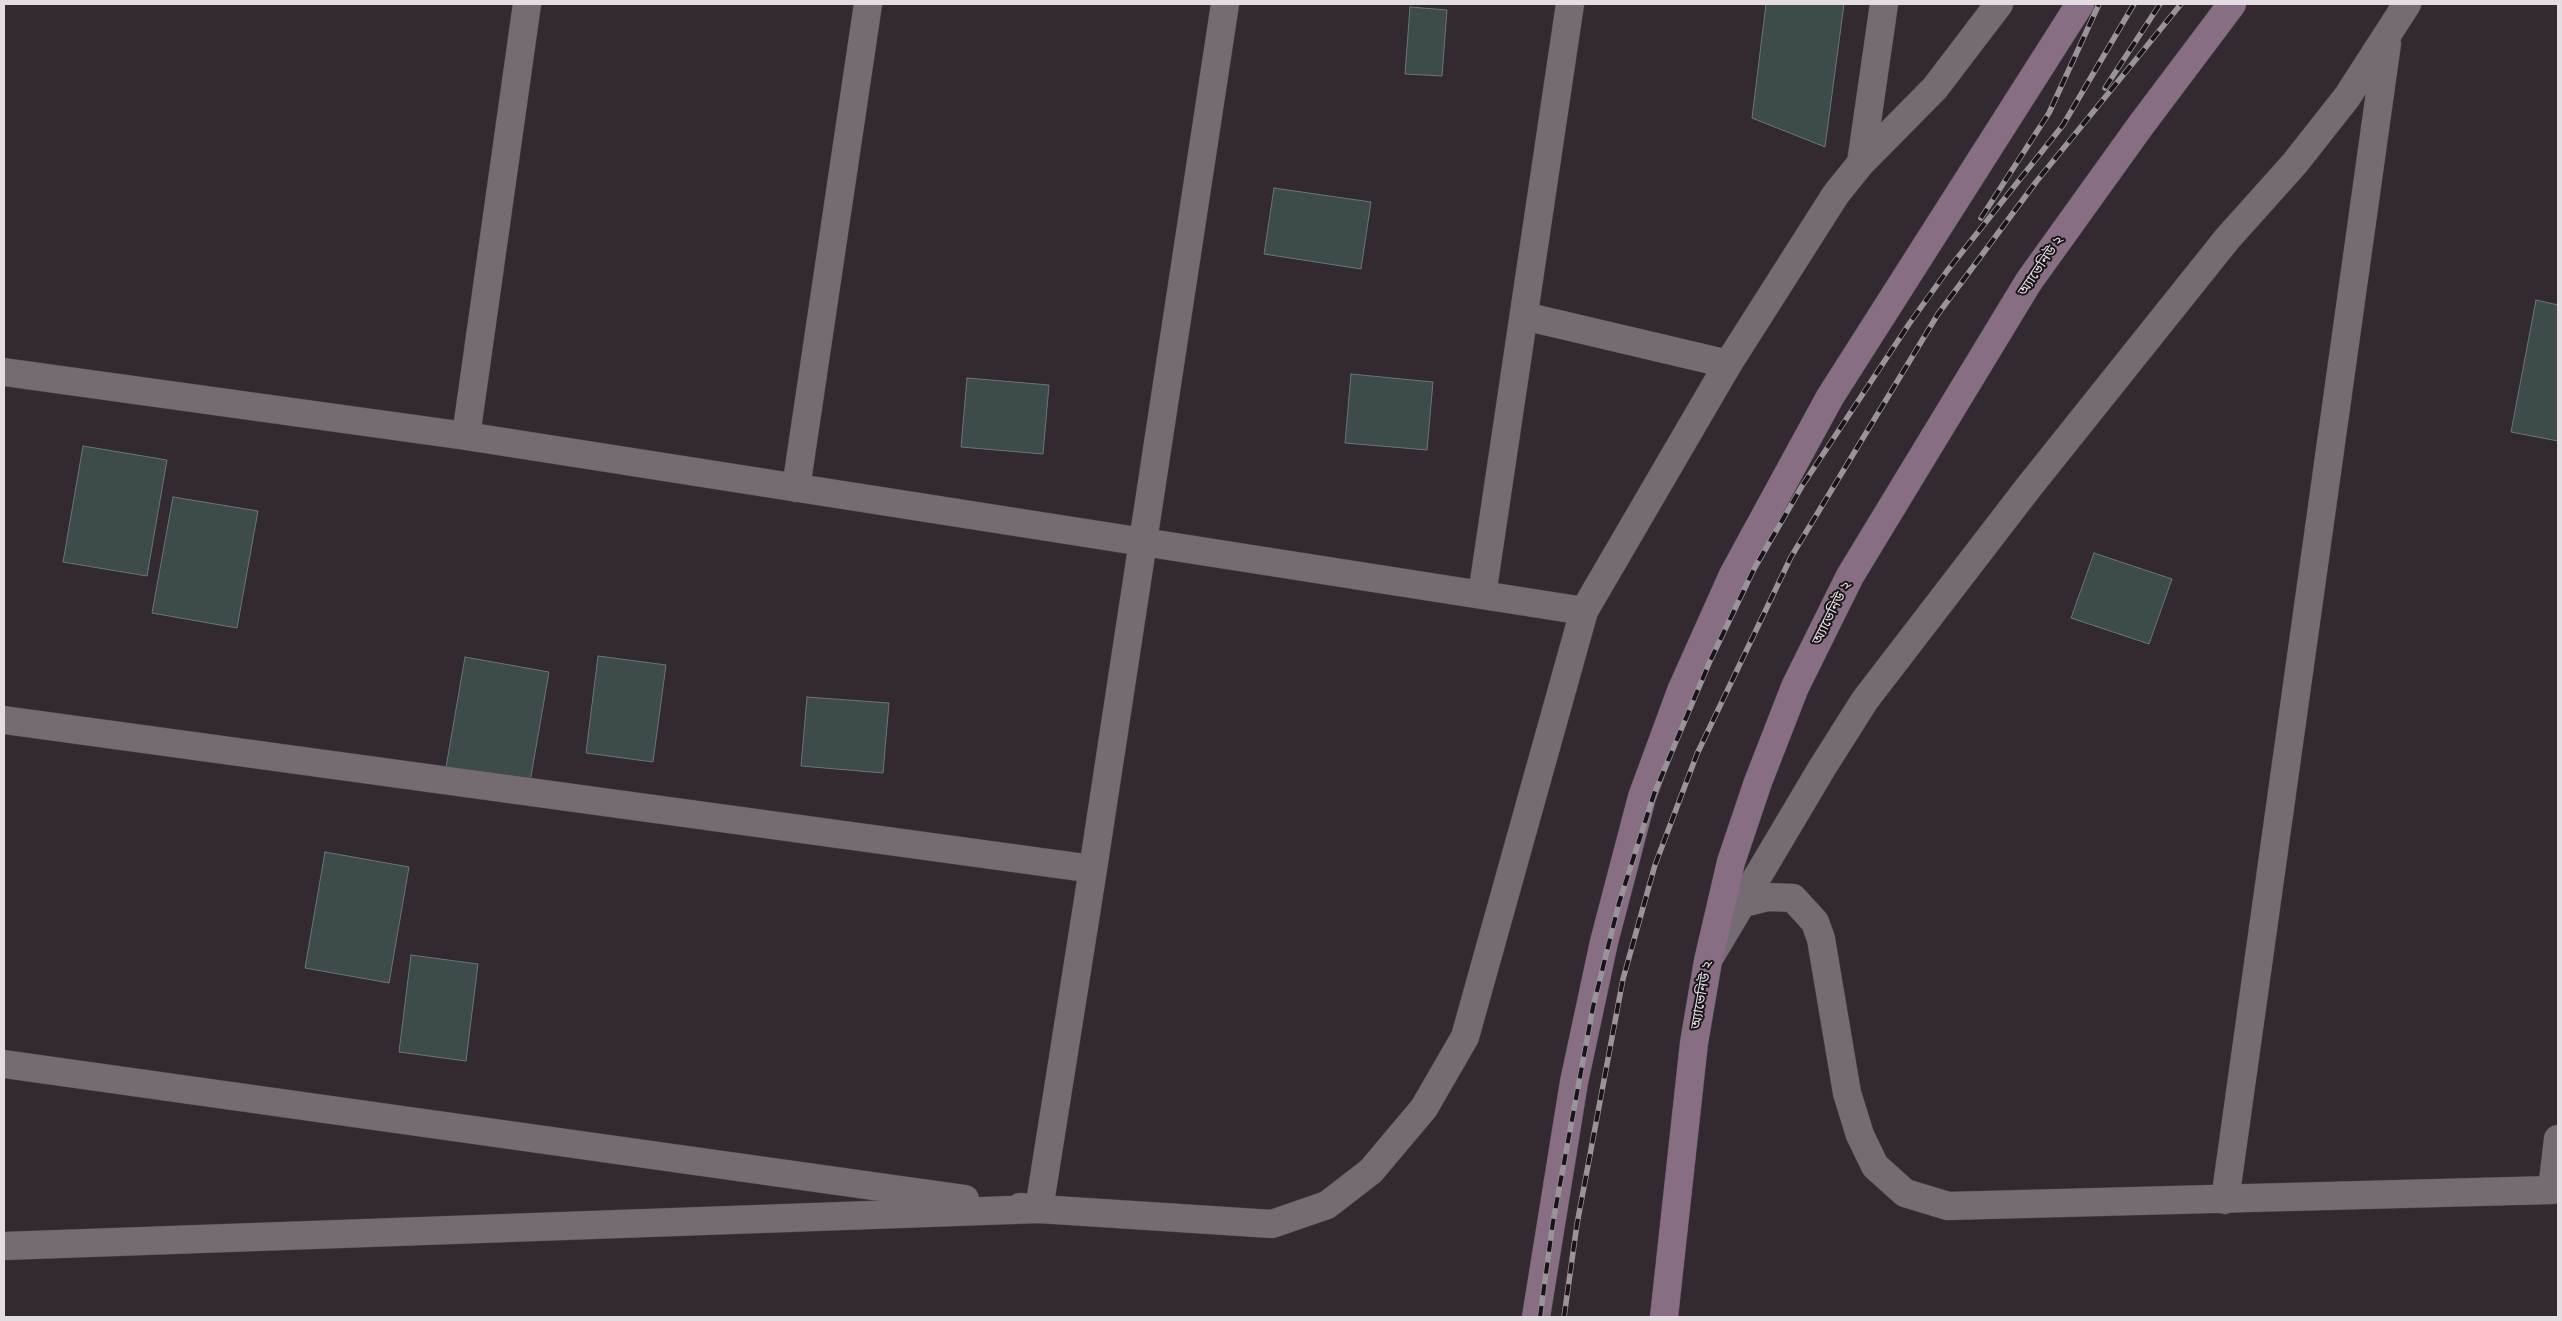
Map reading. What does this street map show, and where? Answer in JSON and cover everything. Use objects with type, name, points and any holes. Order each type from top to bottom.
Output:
[{"type":"main road","points":[[1536,1317],[1574,1082],[1604,942],[1642,797],[1680,690],[1734,575],[1830,397],[2080,4]]},
{"type":"main road","name":"অ্যাভেনিউ ২","points":[[1664,1317],[1694,1044],[1708,961],[1731,862],[1758,782],[1795,687],[1850,576],[2030,281],[2141,125],[2232,4]]},
{"type":"street","points":[[466,436],[527,4]]},
{"type":"street","points":[[796,488],[868,4]]},
{"type":"street","points":[[1039,1209],[1144,542],[1225,4]]},
{"type":"street","points":[[1482,595],[1570,4]]},
{"type":"street","points":[[1861,163],[1884,4]]},
{"type":"street","points":[[4,1064],[1039,1209],[1272,1224],[1327,1205],[1371,1172],[1424,1108],[1465,1037],[1584,611],[1728,364],[1836,194],[1861,163],[1935,88],[1999,4]]},
{"type":"street","points":[[1708,961],[1822,768],[1865,700],[2028,488],[2227,239],[2306,149],[2347,97],[2407,4]]},
{"type":"street","points":[[2224,1200],[2388,35]]},
{"type":"street","points":[[1524,316],[1728,364]]},
{"type":"street","points":[[4,372],[466,436],[1584,611]]},
{"type":"street","points":[[4,720],[1093,869]]},
{"type":"street","points":[[1744,903],[1768,896],[1793,898],[1815,922],[1821,939],[1847,1094],[1860,1135],[1875,1166],[1905,1193],[1948,1206],[2552,1190],[2558,1139]]},
{"type":"street","points":[[2558,1156],[2554,1190],[2558,1190]]},
{"type":"street","points":[[4,1246],[1039,1209]]},
{"type":"building","points":[[1766,4],[1844,4],[1825,147],[1752,118]]},
{"type":"building","points":[[1410,7],[1447,10],[1442,76],[1405,74]]},
{"type":"building","points":[[1274,188],[1371,202],[1361,269],[1264,254]]},
{"type":"building","points":[[2536,300],[2558,305],[2558,441],[2511,432]]},
{"type":"building","points":[[1351,374],[1433,382],[1427,450],[1345,443]]},
{"type":"building","points":[[967,378],[1049,385],[1043,454],[961,447]]},
{"type":"building","points":[[83,446],[167,460],[147,576],[63,562]]},
{"type":"building","points":[[173,497],[258,511],[237,628],[152,613]]},
{"type":"building","points":[[2094,553],[2172,579],[2149,644],[2071,618]]},
{"type":"building","points":[[598,656],[666,665],[653,762],[586,753]]},
{"type":"building","points":[[465,657],[549,672],[529,788],[445,773]]},
{"type":"building","points":[[807,697],[889,703],[883,773],[801,766]]},
{"type":"building","points":[[325,852],[409,867],[389,983],[305,968]]},
{"type":"building","points":[[411,955],[478,964],[466,1061],[399,1052]]},
{"type":"railway","points":[[1981,218],[2049,113],[2099,4]]},
{"type":"railway","points":[[1540,1317],[1553,1222],[1593,1007],[1619,903],[1654,794],[1710,661],[1754,569],[1802,486],[1909,324],[1947,271],[2063,125],[2134,4]]},
{"type":"railway","points":[[2105,88],[2160,4]]},
{"type":"railway","points":[[1564,1317],[1577,1224],[1623,979],[1655,865],[1697,754],[1791,557],[1938,314],[2036,182],[2181,4]]}]
